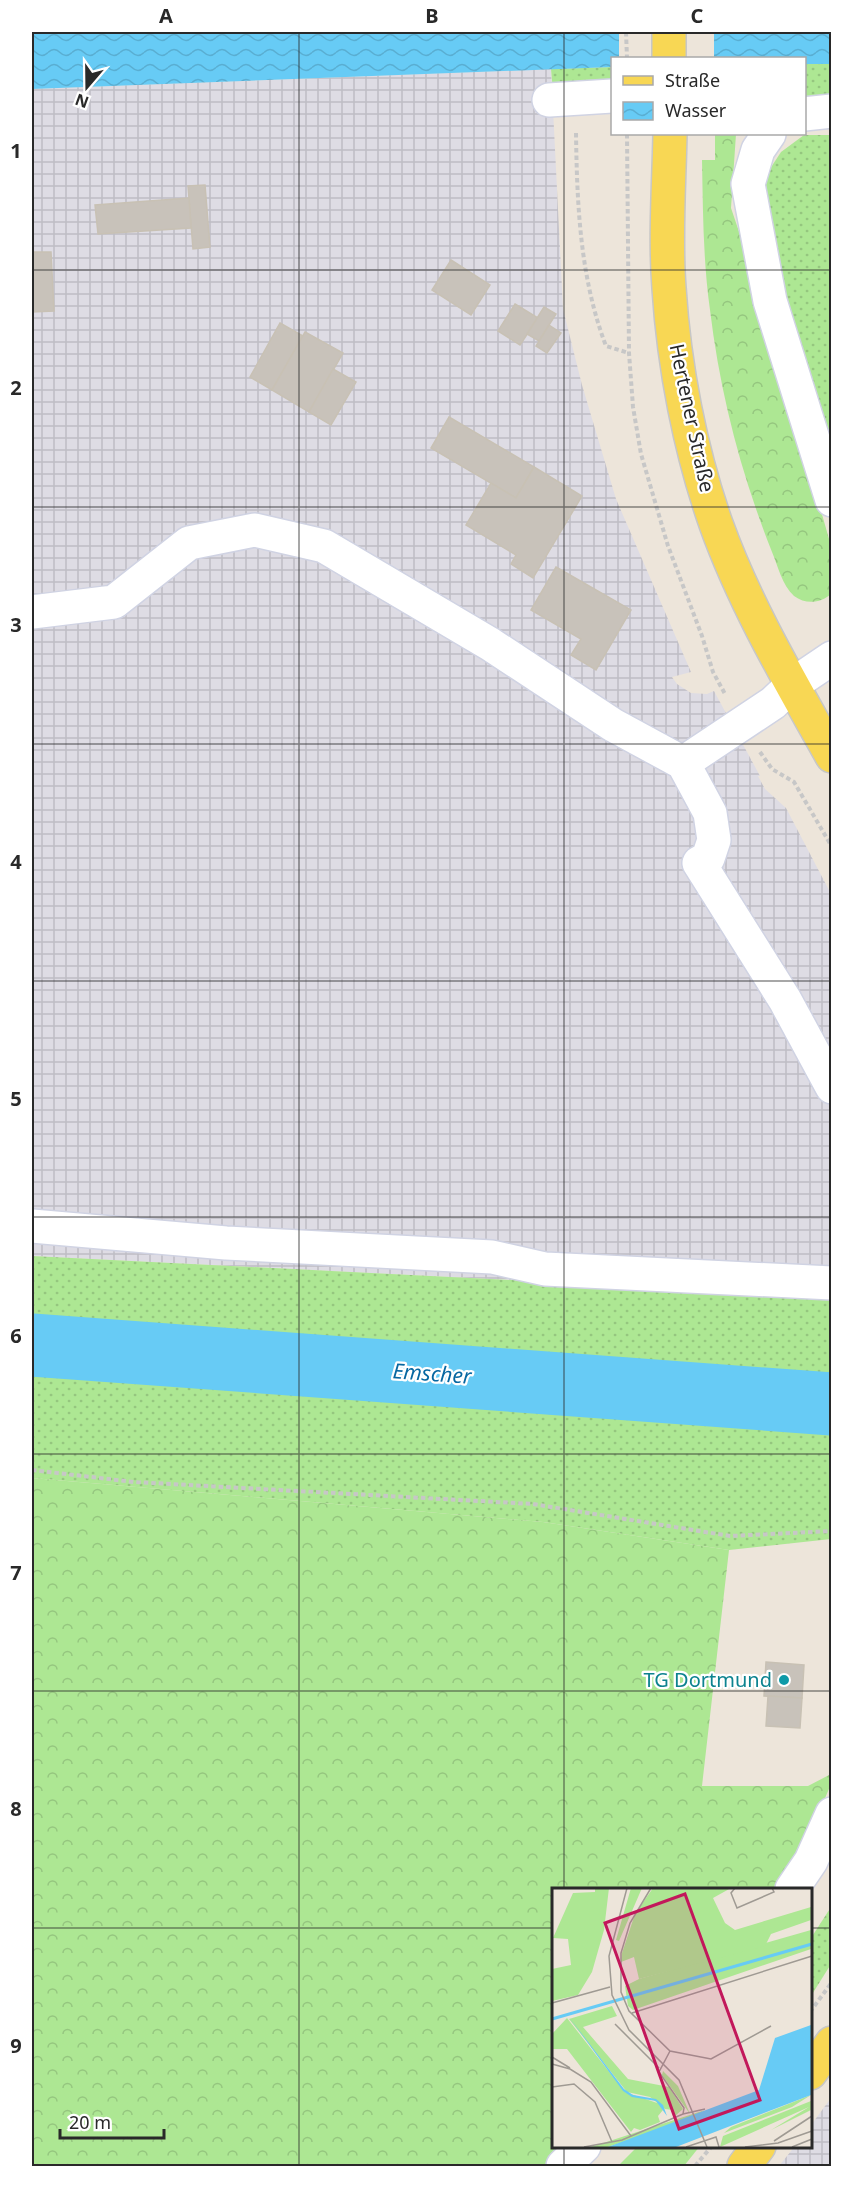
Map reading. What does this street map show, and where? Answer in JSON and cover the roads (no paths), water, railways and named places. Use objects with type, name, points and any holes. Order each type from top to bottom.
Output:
[{"type":"main road","points":[[669,32],[669,57]]},
{"type":"main road","name":"Hertener Straße","points":[[670,135],[669,289],[679,370],[697,461],[716,524],[746,598],[831,756]]},
{"type":"main road","points":[[812,2070],[831,2043]]},
{"type":"main road","points":[[744,2166],[758,2147]]},
{"type":"lane","points":[[562,100],[611,96]]},
{"type":"lane","points":[[806,114],[831,111]]},
{"type":"lane","points":[[768,135],[758,150],[748,184],[770,302],[831,500]]},
{"type":"lane","points":[[32,612],[114,602],[189,543],[255,530],[324,546],[490,644],[614,725],[683,763],[710,813],[714,840],[708,858],[699,863],[785,1000],[831,1087]]},
{"type":"lane","points":[[683,763],[773,703],[792,684],[831,658]]},
{"type":"lane","points":[[32,1226],[226,1243],[492,1257],[545,1269],[831,1283]]},
{"type":"lane","points":[[793,1888],[811,1861],[831,1814]]},
{"type":"lane","points":[[563,2166],[582,2147]]},
{"type":"water","points":[[32,32],[831,32],[832,64],[806,64],[806,57],[611,57],[611,67],[32,89]]},
{"type":"waterway","name":"Emscher","points":[[32,1345],[832,1404]]},
{"type":"place","name":"TG Dortmund","points":[[784,1680]]}]
